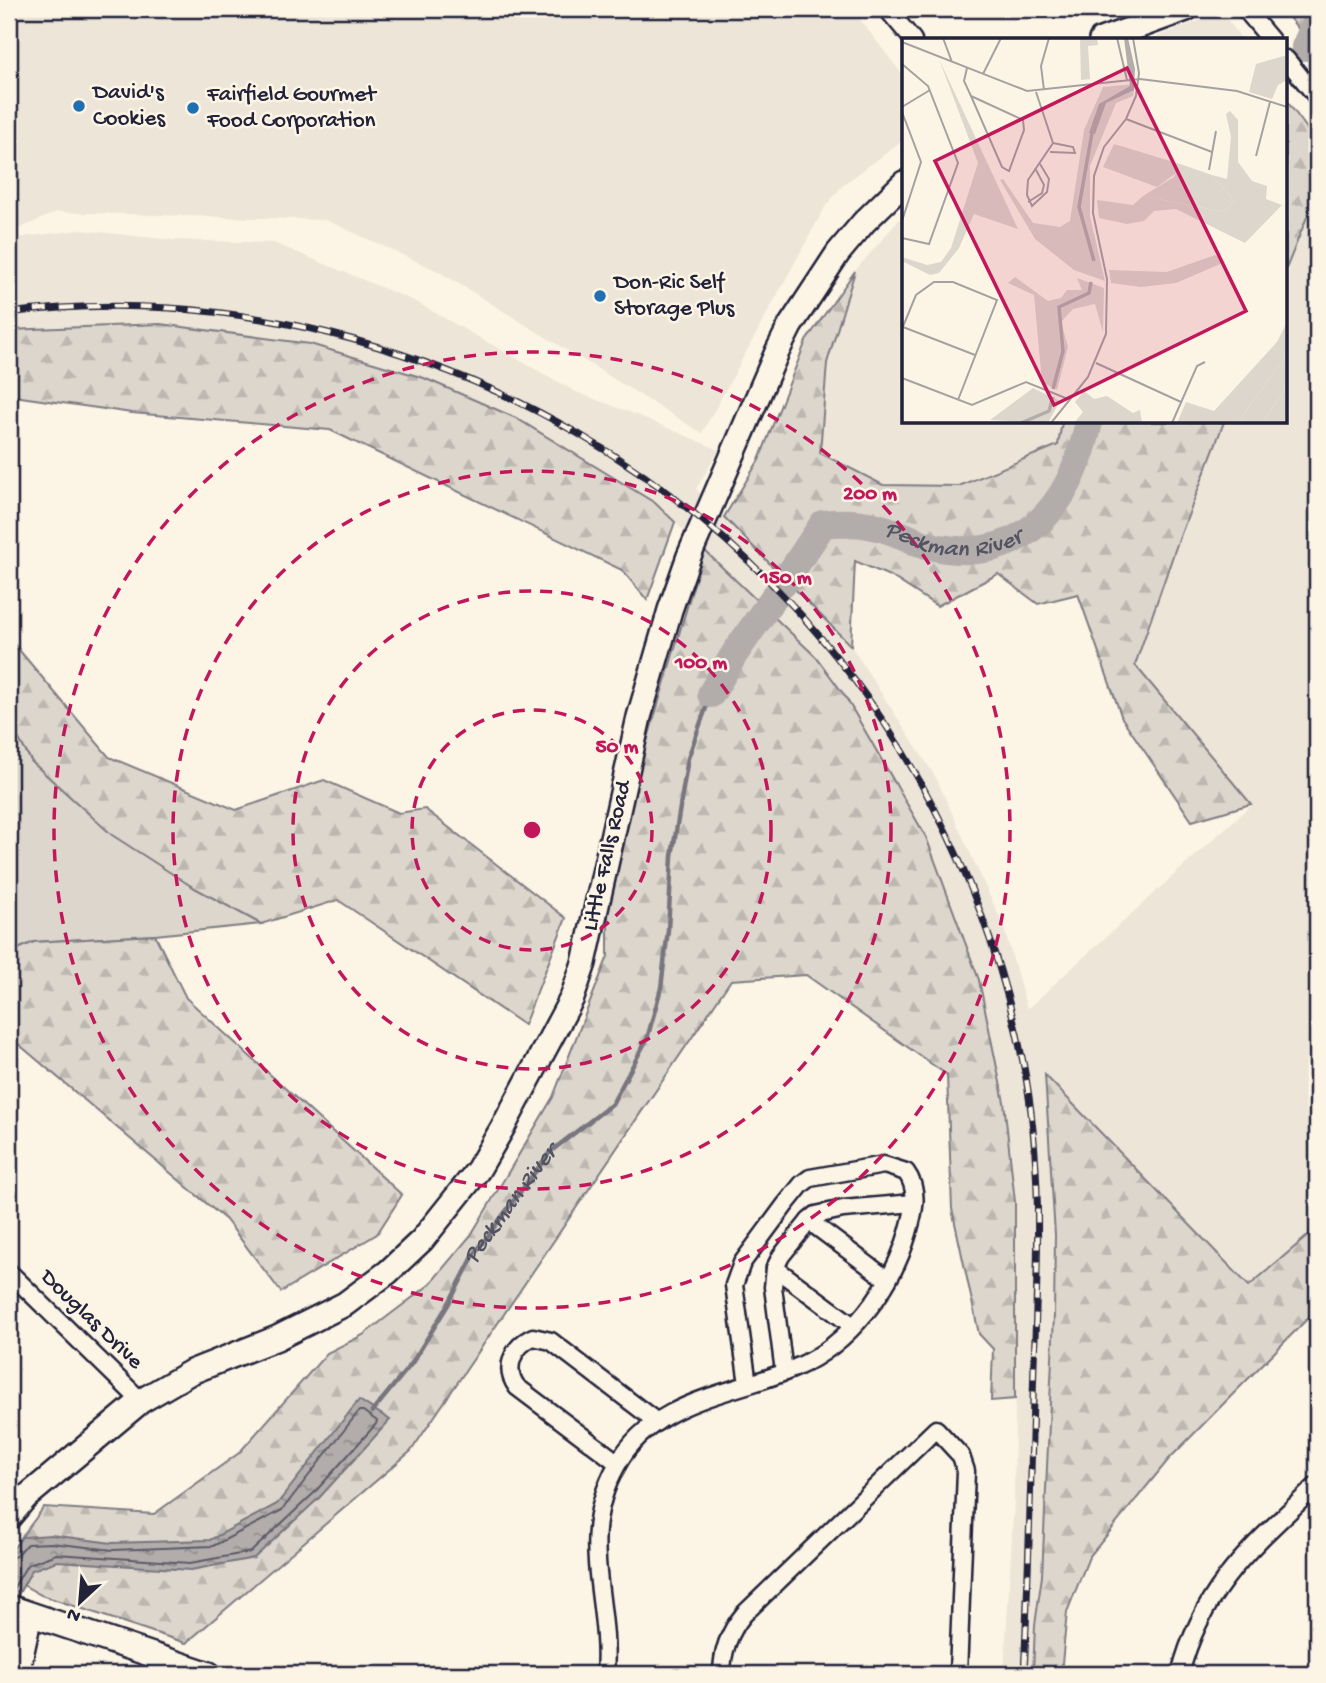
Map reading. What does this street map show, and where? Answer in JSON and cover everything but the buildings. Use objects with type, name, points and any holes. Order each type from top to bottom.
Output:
[{"type":"street","points":[[887,9],[911,38]]},
{"type":"street","points":[[1106,38],[1186,9]]},
{"type":"street","points":[[1245,9],[1269,38]]},
{"type":"street","points":[[1288,61],[1316,95]]},
{"type":"street","name":"Little Falls Road","points":[[9,1517],[25,1499],[141,1401],[191,1372],[277,1338],[345,1304],[388,1272],[422,1240],[478,1170],[572,998],[584,963],[639,717],[670,610],[689,556],[777,352],[795,318],[838,253],[864,222],[902,185]]},
{"type":"street","points":[[606,1674],[596,1538],[601,1506],[618,1463],[657,1422],[687,1404],[748,1384],[784,1372],[803,1364],[853,1326],[888,1280],[904,1245],[915,1190],[906,1172],[884,1165],[819,1175],[802,1184],[742,1263],[736,1274],[735,1296],[748,1384]]},
{"type":"street","points":[[784,1372],[773,1287],[775,1268],[809,1221],[834,1211],[914,1203]]},
{"type":"street","points":[[809,1221],[888,1280]]},
{"type":"street","points":[[775,1268],[853,1326]]},
{"type":"street","name":"Douglas Drive","points":[[9,1272],[141,1401]]},
{"type":"street","points":[[618,1463],[517,1387],[509,1368],[521,1345],[538,1337],[551,1341],[657,1422]]},
{"type":"street","points":[[722,1674],[724,1647],[744,1614],[936,1429],[961,1456],[966,1471],[958,1674]]},
{"type":"street","points":[[1180,1674],[1202,1612],[1221,1582],[1243,1555],[1317,1485]]},
{"type":"street","points":[[17,1674],[19,1611],[209,1674]]},
{"type":"shaded area","points":[[9,9],[852,9],[902,74],[902,141],[844,184],[825,207],[702,433],[438,271],[326,220],[57,212],[9,233]]},
{"type":"shaded area","points":[[1222,12],[1241,38],[1154,38]]},
{"type":"shaded area","points":[[1317,192],[1317,1228],[1249,1286],[1045,1077],[1055,1235],[1042,1576],[1035,1625],[1033,1674],[1004,1674],[1014,1501],[1016,1324],[1015,1202],[1004,1102],[979,980],[926,837],[845,696],[816,657],[655,503],[516,418],[424,378],[310,344],[160,324],[9,330],[9,239],[80,230],[172,240],[274,243],[414,301],[576,392],[719,450],[696,489],[851,646],[936,778],[1003,925],[1027,1009],[1251,805],[1135,665],[1223,424],[1288,424],[1288,264]]},
{"type":"shaded area","points":[[902,216],[902,424],[1062,424],[1058,445],[959,486],[883,485],[820,453],[827,363],[855,271]]},
{"type":"green space","points":[[1282,9],[1317,9],[1317,51],[1315,49]]},
{"type":"green space","points":[[1288,103],[1317,142],[1317,192],[1288,264]]},
{"type":"green space","points":[[855,271],[827,363],[820,453],[883,485],[959,486],[1058,445],[1062,424],[1223,424],[1135,665],[1251,804],[1192,821],[1122,718],[1078,594],[1038,604],[998,574],[937,606],[892,577],[855,561],[851,646],[724,517],[759,460],[806,341]]},
{"type":"green space","points":[[160,324],[310,344],[424,378],[516,418],[655,503],[675,522],[647,600],[622,570],[330,430],[132,413],[14,396],[9,384],[9,330]]},
{"type":"green space","points":[[704,550],[816,657],[845,696],[926,837],[979,980],[1004,1102],[1015,1202],[1015,1399],[991,1401],[993,1349],[979,1334],[952,1209],[947,1075],[806,975],[731,980],[411,1451],[186,1643],[41,1595],[9,1577],[9,1554],[44,1507],[154,1514],[239,1453],[327,1353],[363,1335],[429,1285],[471,1235],[553,1097],[608,956],[608,909],[640,765]]},
{"type":"green space","points":[[9,638],[109,757],[236,810],[324,780],[399,813],[425,809],[566,918],[524,1025],[338,900],[261,924],[191,886],[112,835],[32,762],[9,722]]},
{"type":"green space","points":[[9,722],[32,762],[191,886],[261,924],[155,935],[34,942],[9,953]]},
{"type":"green space","points":[[155,935],[186,998],[402,1195],[377,1234],[281,1292],[226,1220],[9,1036],[9,953],[34,942]]},
{"type":"green space","points":[[1045,1075],[1249,1286],[1317,1228],[1317,1309],[1169,1459],[1089,1557],[1067,1612],[1061,1674],[1033,1674],[1035,1625],[1042,1576],[1054,1315],[1055,1235]]},
{"type":"water","points":[[359,1400],[390,1420],[319,1498],[254,1558],[191,1570],[57,1561],[32,1570],[9,1611],[9,1554],[22,1537],[51,1535],[112,1543],[210,1540],[277,1504]]},
{"type":"waterway","name":"Peckman River","points":[[1305,47],[1317,20]]},
{"type":"waterway","name":"Peckman River","points":[[783,584],[823,524],[868,525],[926,545],[959,550],[989,548],[1014,539],[1036,525],[1054,505],[1069,481],[1081,453],[1088,424]]},
{"type":"waterway","name":"Peckman River","points":[[711,694],[735,653],[774,597]]},
{"type":"waterway","name":"Peckman River","points":[[372,1412],[412,1363],[449,1303],[475,1253],[550,1152],[612,1104],[647,1039],[661,988],[668,930],[672,856],[688,758],[711,694]]},
{"type":"railway","points":[[9,313],[129,306],[249,317],[328,333],[458,375],[578,434],[686,507],[783,595],[866,696],[934,808],[987,930],[1023,1062],[1029,1099],[1034,1137],[1038,1250],[1024,1674]]},
{"type":"place","name":"David's Cookies","points":[[79,106]]},
{"type":"place","name":"Fairfield Gourmet Food Corporation","points":[[193,108]]},
{"type":"place","name":"Don-Ric Self Storage Plus","points":[[600,296]]}]
